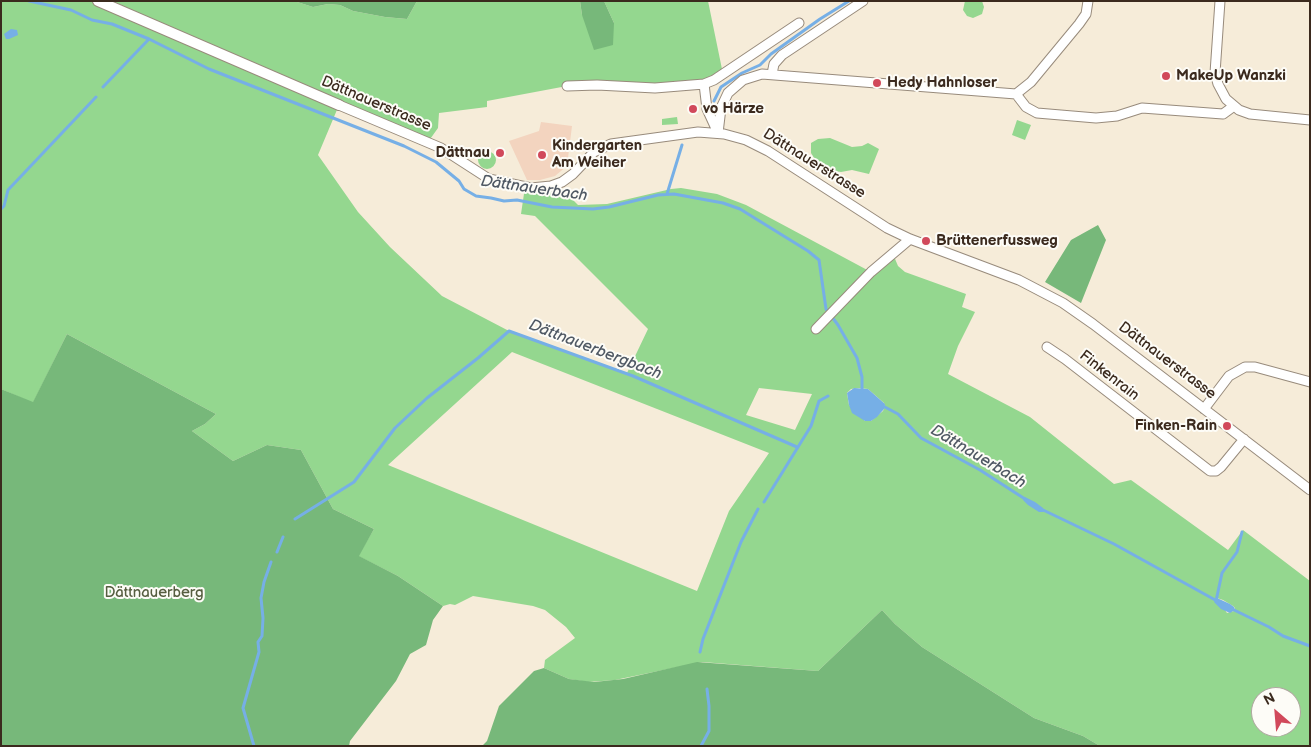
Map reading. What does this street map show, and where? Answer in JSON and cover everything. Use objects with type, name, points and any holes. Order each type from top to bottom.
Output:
[{"type":"street","name":"Dättnauerstrasse","points":[[98,1],[442,148],[489,179],[531,188],[551,186],[562,182],[573,174],[589,156],[605,146],[691,133],[718,133],[737,137],[760,146],[870,217],[910,239],[1013,278],[1048,294],[1093,324],[1310,490]]},
{"type":"street","points":[[772,74],[774,64],[782,55],[863,1]]},
{"type":"street","points":[[718,133],[721,108],[726,97],[732,89],[748,78],[762,74],[1016,94],[1031,82],[1079,24],[1086,14],[1088,1]]},
{"type":"street","points":[[1220,1],[1215,73],[1220,89],[1226,99],[1244,112],[1256,116],[1310,120]]},
{"type":"street","points":[[567,86],[650,88],[704,84],[714,80],[799,23]]},
{"type":"street","points":[[704,84],[706,109],[718,133]]},
{"type":"street","points":[[1016,94],[1031,111],[1044,114],[1108,118],[1142,108],[1223,114],[1234,106]]},
{"type":"street","points":[[816,329],[871,272],[910,239]]},
{"type":"street","name":"Finkenrain","points":[[1047,348],[1065,359],[1210,470],[1216,470],[1221,467],[1244,439]]},
{"type":"street","points":[[1204,409],[1226,379],[1245,367],[1255,367],[1310,382]]},
{"type":"shaded area","name":"Kindergarten Am Weiher","points":[[541,122],[572,126],[567,166],[555,176],[540,180],[527,180],[509,141],[539,131]]},
{"type":"green space","points":[[1,1],[294,1],[313,7],[328,4],[340,5],[353,11],[407,19],[417,1],[580,1],[582,15],[614,23],[604,1],[708,1],[723,74],[709,82],[567,86],[487,101],[487,107],[439,113],[438,128],[428,142],[339,105],[318,155],[358,212],[390,247],[442,296],[509,331],[627,373],[648,329],[535,216],[521,214],[525,187],[557,184],[578,205],[607,204],[681,188],[717,194],[746,205],[871,272],[893,254],[898,266],[905,272],[966,294],[962,307],[975,312],[958,346],[948,374],[1030,417],[1114,484],[1131,480],[1228,550],[1243,530],[1310,581],[1310,746],[1100,746],[1083,736],[1034,718],[922,647],[882,610],[818,671],[702,662],[615,680],[588,682],[569,679],[544,668],[545,660],[575,638],[566,627],[545,610],[533,606],[473,596],[455,605],[443,606],[398,576],[358,556],[374,529],[333,509],[301,450],[267,445],[233,461],[192,431],[205,424],[216,414],[67,334],[33,403],[1,389]],"holes":[[[512,352],[769,453],[729,511],[697,591],[388,465]],[[759,388],[812,394],[795,430],[746,415]],[[851,389],[868,389],[884,403],[883,411],[871,421],[865,421],[849,405],[847,393]],[[1217,598],[1235,608],[1234,611],[1227,613]]]},
{"type":"green space","points":[[294,1],[417,1],[407,19],[353,11],[340,5],[328,4],[313,7]]},
{"type":"green space","points":[[580,1],[604,1],[614,23],[613,45],[594,50],[582,15]]},
{"type":"green space","points":[[965,1],[982,1],[984,7],[982,14],[973,18],[967,16],[963,10]]},
{"type":"green space","points":[[677,117],[678,124],[662,125],[662,119]]},
{"type":"green space","points":[[1017,120],[1031,125],[1025,140],[1012,135]]},
{"type":"green space","points":[[830,138],[852,147],[868,143],[879,149],[869,174],[852,170],[841,172],[829,170],[816,161],[811,153],[811,143],[818,139]]},
{"type":"green space","points":[[487,151],[493,154],[496,160],[493,166],[487,169],[481,166],[478,160],[481,154]]},
{"type":"green space","points":[[1098,225],[1106,240],[1081,303],[1045,282],[1071,240]]},
{"type":"green space","name":"Dättnauerberg","points":[[67,334],[216,414],[205,424],[192,431],[233,461],[267,445],[301,450],[333,509],[374,529],[359,556],[398,576],[443,606],[433,620],[426,645],[410,654],[396,681],[350,741],[349,746],[1,746],[1,389],[33,402]]},
{"type":"green space","points":[[882,610],[922,647],[1034,718],[1083,736],[1100,746],[482,746],[487,741],[499,706],[534,671],[544,668],[569,679],[594,682],[623,679],[697,662],[818,671]]},
{"type":"water","points":[[11,29],[17,30],[18,35],[6,39],[4,34]]},
{"type":"water","points":[[854,388],[868,389],[885,404],[884,409],[871,421],[865,421],[852,413],[847,393]]},
{"type":"water","points":[[1025,497],[1043,508],[1044,512],[1039,512],[1028,505],[1023,500]]},
{"type":"water","points":[[1217,598],[1230,604],[1235,610],[1230,613],[1221,609],[1214,602]]},
{"type":"waterway","name":"Dättnauerbach","points":[[29,1],[71,10],[92,20],[112,24],[149,39],[209,69],[404,146],[436,162],[459,181],[464,189],[476,196],[504,201],[517,200],[552,207],[593,209],[658,195],[674,194],[723,203],[740,209],[808,251],[819,260],[826,309],[838,325],[857,358],[862,377],[862,392]]},
{"type":"waterway","points":[[714,101],[721,87],[742,73],[760,65],[771,54],[849,1]]},
{"type":"waterway","points":[[103,87],[149,39]]},
{"type":"waterway","points":[[1,209],[4,206],[8,190],[96,97]]},
{"type":"waterway","points":[[667,194],[682,145]]},
{"type":"waterway","name":"Dättnauerbergbach","points":[[295,519],[354,482],[395,428],[427,398],[509,331],[633,376],[797,447]]},
{"type":"waterway","name":"Dättnauerbergbach","points":[[764,502],[811,426],[819,401],[828,396]]},
{"type":"waterway","name":"Dättnauerbach","points":[[883,406],[898,414],[921,438],[980,470],[1025,499]]},
{"type":"waterway","points":[[700,652],[703,639],[741,542],[758,509]]},
{"type":"waterway","name":"Dättnauerbach","points":[[1041,509],[1114,544],[1217,601]]},
{"type":"waterway","points":[[1216,601],[1222,573],[1237,552],[1242,532]]},
{"type":"waterway","name":"Dättnauerbergbach","points":[[277,552],[283,537]]},
{"type":"waterway","name":"Dättnauerbergbach","points":[[254,746],[243,708],[259,652],[258,642],[262,636],[263,618],[261,598],[271,562]]},
{"type":"waterway","name":"Dättnauerbach","points":[[1232,609],[1283,636],[1310,646]]},
{"type":"waterway","points":[[701,746],[709,731],[707,689]]},
{"type":"place","name":"MakeUp Wanzki","points":[[1166,76]]},
{"type":"place","name":"Hedy Hahnloser","points":[[877,83]]},
{"type":"place","name":"vo Härze","points":[[693,109]]},
{"type":"place","name":"Dättnau","points":[[500,153]]},
{"type":"place","name":"Kindergarten Am Weiher","points":[[542,155]]},
{"type":"place","name":"Brüttenerfussweg","points":[[926,241]]},
{"type":"place","name":"Finken-Rain","points":[[1227,426]]}]
